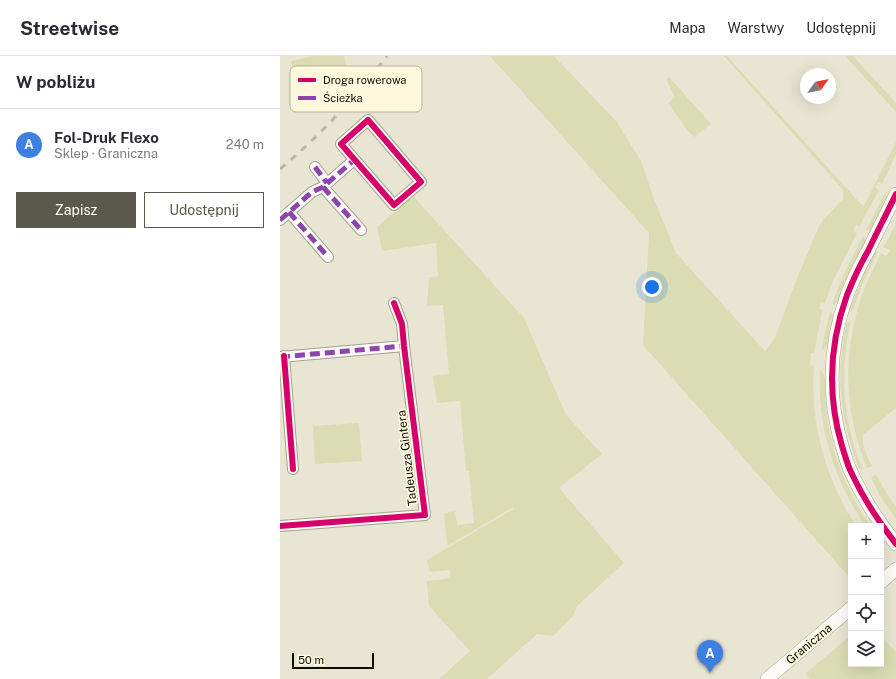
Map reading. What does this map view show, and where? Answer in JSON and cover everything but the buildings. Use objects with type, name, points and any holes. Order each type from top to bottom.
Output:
[{"type":"street","points":[[368,120],[421,182],[394,205],[354,160],[341,144],[368,120]]},
{"type":"street","points":[[280,220],[312,192],[325,185],[354,160]]},
{"type":"street","points":[[315,168],[325,185],[361,230]]},
{"type":"street","points":[[896,194],[859,268],[848,294],[838,326],[832,365],[834,412],[838,433],[850,470],[870,508],[896,544]]},
{"type":"street","points":[[289,212],[328,257]]},
{"type":"street","name":"Tadeusza Gintera","points":[[280,526],[425,515],[402,324],[394,303]]},
{"type":"street","points":[[293,469],[282,356],[404,346]]},
{"type":"street","points":[[884,579],[896,569]]},
{"type":"street","name":"Graniczna","points":[[767,679],[848,611]]},
{"type":"green space","points":[[313,56],[344,56],[346,66],[292,66],[291,61]]},
{"type":"green space","points":[[490,56],[554,56],[616,121],[641,161],[654,199],[676,253],[765,351],[775,338],[792,291],[818,228],[823,220],[843,199],[843,190],[724,56],[727,56],[864,206],[896,142],[896,154],[882,184],[878,182],[875,187],[879,190],[859,227],[856,225],[853,231],[857,233],[833,281],[825,303],[821,302],[819,309],[823,310],[814,353],[811,353],[810,365],[814,366],[813,388],[817,429],[822,449],[836,488],[854,523],[848,523],[848,576],[643,345],[649,233]]},
{"type":"green space","points":[[845,56],[853,56],[896,103],[896,112]]},
{"type":"green space","points":[[669,77],[711,124],[694,137],[668,103],[675,97],[666,79]]},
{"type":"green space","points":[[885,193],[887,200],[871,230],[866,230]]},
{"type":"green space","points":[[413,196],[524,318],[566,415],[602,454],[559,488],[624,563],[577,606],[573,616],[553,636],[537,634],[487,679],[439,679],[470,651],[429,606],[427,581],[451,578],[450,570],[429,571],[427,560],[514,509],[513,507],[449,545],[447,544],[444,513],[455,511],[457,525],[474,523],[469,471],[466,471],[460,401],[437,403],[433,376],[449,374],[443,305],[427,306],[429,277],[438,276],[436,243],[382,251],[377,227]]},
{"type":"green space","points":[[896,224],[896,408],[863,435],[864,447],[872,466],[867,468],[859,447],[850,404],[848,382],[851,339],[862,295],[881,253],[886,256],[890,250],[884,247]]},
{"type":"green space","points":[[863,236],[866,240],[865,243],[848,276],[838,301],[832,305],[841,280]]},
{"type":"green space","points":[[875,251],[878,252],[863,282],[851,312],[849,311]]},
{"type":"green space","points":[[830,312],[832,313],[833,317],[827,344],[824,349],[821,350]]},
{"type":"green space","points":[[848,322],[850,323],[845,361],[845,398],[851,433],[863,470],[859,468],[850,441],[846,427],[842,400],[840,371],[841,357],[846,324]]},
{"type":"green space","points":[[820,370],[823,373],[825,381],[828,425],[836,455],[847,484],[868,523],[863,523],[844,490],[836,471],[825,432],[821,411]]},
{"type":"green space","points":[[359,423],[362,461],[315,464],[313,426]]},
{"type":"green space","points":[[876,475],[896,507],[896,519],[880,496],[871,477]]},
{"type":"green space","points":[[848,638],[848,667],[884,667],[884,639],[896,652],[896,679],[810,679],[805,674]]},
{"type":"railway","points":[[379,66],[387,56]]},
{"type":"railway","points":[[280,169],[309,143],[339,112]]},
{"type":"marked path","points":[[280,220],[312,192],[323,187],[354,160]]},
{"type":"marked path","points":[[315,167],[327,183]]},
{"type":"marked path","points":[[323,187],[361,230]]},
{"type":"marked path","points":[[289,212],[328,257]]},
{"type":"marked path","points":[[280,357],[404,346]]},
{"type":"cycle path","points":[[368,120],[421,182],[394,205],[341,144],[368,120]]},
{"type":"cycle path","points":[[896,194],[847,295],[837,333],[832,370],[832,389],[837,427],[848,466],[877,518],[896,544]]},
{"type":"cycle path","points":[[280,526],[425,515],[402,324],[394,303]]},
{"type":"cycle path","points":[[284,356],[293,469]]},
{"type":"place","name":"Fol-Druk Flexo","points":[[710,673]]}]
